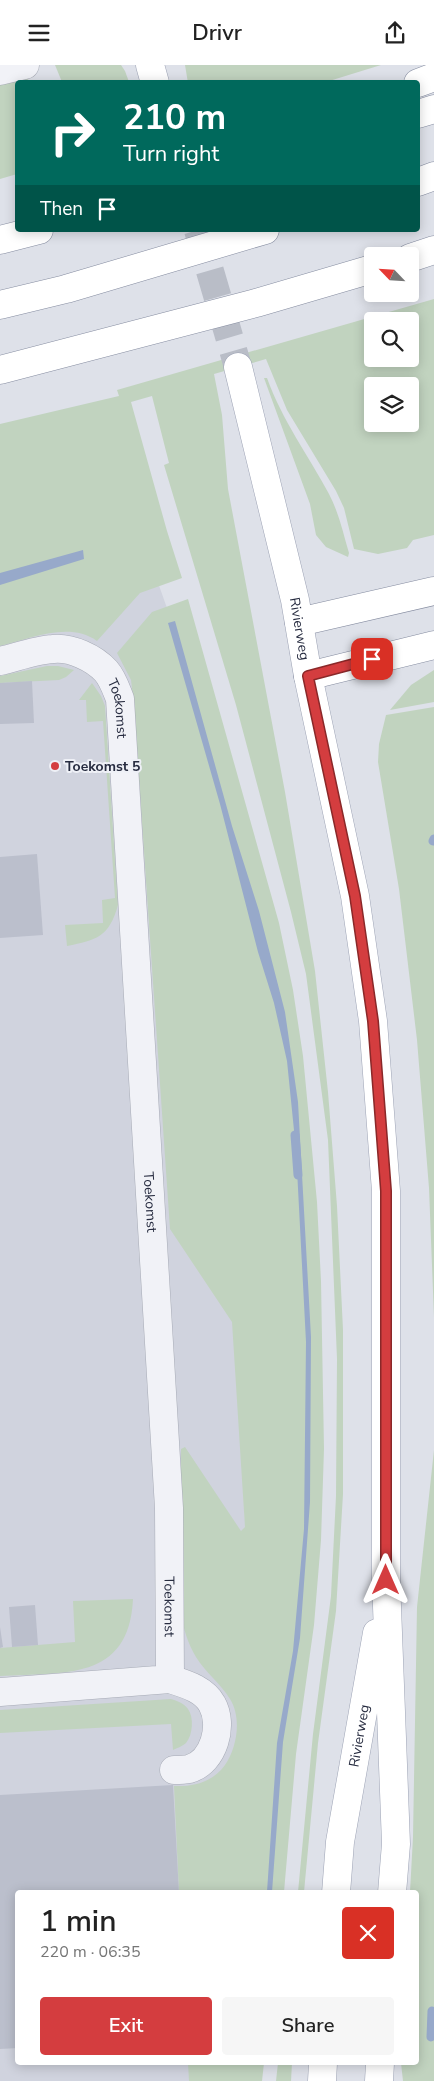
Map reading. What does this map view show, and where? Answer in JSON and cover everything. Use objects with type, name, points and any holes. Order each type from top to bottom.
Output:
[{"type":"main road","points":[[150,65],[154,80]]},
{"type":"main road","points":[[420,82],[434,77]]},
{"type":"main road","points":[[420,113],[434,109]]},
{"type":"main road","points":[[420,181],[434,177]]},
{"type":"main road","points":[[0,239],[30,232]]},
{"type":"main road","points":[[0,305],[66,289],[258,232]]},
{"type":"main road","points":[[419,256],[434,252]]},
{"type":"main road","points":[[0,370],[256,303],[364,271]]},
{"type":"main road","name":"Rivierweg","points":[[238,367],[299,623],[308,676],[355,896],[373,1021],[386,1191],[386,1580],[396,1844],[392,1890]]},
{"type":"main road","points":[[299,623],[434,591]]},
{"type":"main road","points":[[308,676],[434,645]]},
{"type":"main road","name":"Rivierweg","points":[[336,1890],[340,1842],[386,1580]]},
{"type":"main road","points":[[322,2081],[323,2065]]},
{"type":"main road","points":[[378,2081],[380,2065]]},
{"type":"street","points":[[0,71],[24,65]]},
{"type":"street","name":"Toekomst","points":[[0,661],[53,649],[66,649],[102,667],[112,681],[120,699],[169,1508],[170,1679]]},
{"type":"street","points":[[0,1692],[170,1679],[191,1686],[212,1703],[217,1717],[216,1740],[201,1762],[190,1769],[174,1770]]},
{"type":"shaded area","points":[[110,448],[172,622],[205,739],[264,1890],[15,1890],[15,2065],[238,2065],[235,2081],[0,2081],[0,472]]},
{"type":"green space","points":[[55,65],[121,65],[128,80],[61,80]]},
{"type":"green space","points":[[185,65],[381,65],[332,80],[188,80]]},
{"type":"green space","points":[[26,71],[28,80],[15,80],[15,175],[0,179],[0,77]]},
{"type":"green space","points":[[434,299],[434,535],[413,540],[407,548],[378,554],[354,549],[344,508],[336,491],[287,410],[266,359],[214,374],[222,415],[228,489],[285,792],[315,971],[328,1092],[337,1206],[343,1330],[343,1494],[336,1611],[318,1743],[304,1890],[298,1890],[313,1734],[331,1596],[336,1496],[337,1359],[328,1140],[306,974],[236,705],[164,465],[169,463],[152,396],[131,402],[182,578],[140,593],[97,641],[86,635],[62,632],[49,633],[0,646],[0,424],[119,396],[117,390],[364,319],[364,367],[419,367],[419,312],[389,312]]},
{"type":"green space","points":[[264,378],[267,378],[280,408],[332,501],[349,553],[348,557],[326,547],[316,535],[310,504]]},
{"type":"green space","points":[[188,599],[279,923],[293,990],[303,1056],[317,1202],[321,1281],[324,1449],[321,1540],[314,1625],[296,1754],[284,1890],[179,1890],[174,1786],[188,1786],[215,1776],[225,1765],[233,1750],[237,1724],[234,1707],[230,1699],[193,1652],[186,1636],[182,1619],[181,1449],[185,1447],[241,1531],[245,1527],[232,1322],[170,1229],[134,706],[131,680],[117,653],[152,612]]},
{"type":"green space","points":[[47,666],[58,666],[74,670],[59,680],[0,683],[0,676]]},
{"type":"green space","points":[[434,670],[434,702],[390,710],[411,685]]},
{"type":"green space","points":[[92,683],[105,706],[118,905],[110,924],[100,935],[86,942],[67,946],[65,925],[103,923],[102,900],[115,898],[103,721],[87,722],[86,700],[79,700]]},
{"type":"green space","points":[[434,707],[434,1317],[429,1188],[417,1040],[399,889],[378,762],[379,744],[386,715]]},
{"type":"green space","points":[[434,1450],[434,2081],[403,2081],[401,2065],[419,2065],[419,1890],[410,1890],[413,1837],[417,1607]]},
{"type":"green space","points":[[133,1599],[129,1626],[119,1645],[106,1659],[89,1667],[69,1672],[0,1676],[0,1648],[75,1642],[73,1601]]},
{"type":"green space","points":[[171,1699],[186,1707],[190,1712],[192,1721],[188,1740],[185,1744],[173,1750],[171,1724],[0,1733],[0,1710]]},
{"type":"green space","points":[[188,2065],[264,2065],[262,2081],[189,2081]]},
{"type":"green space","points":[[278,2065],[292,2065],[291,2081],[276,2081]]},
{"type":"water","points":[[83,550],[84,559],[0,585],[0,573]]},
{"type":"water","points":[[175,621],[232,826],[259,911],[285,1012],[298,1102],[311,1337],[310,1502],[300,1638],[283,1742],[272,1890],[267,1890],[277,1743],[293,1651],[304,1529],[306,1342],[296,1150],[287,1061],[274,1003],[258,952],[220,804],[168,623]]},
{"type":"building","points":[[32,681],[34,723],[0,724],[0,683]]},
{"type":"building","points":[[37,854],[43,935],[0,938],[0,857]]},
{"type":"building","points":[[35,1605],[38,1645],[12,1647],[9,1607]]},
{"type":"building","points":[[0,1627],[3,1647],[0,1648]]},
{"type":"building","points":[[173,1785],[179,1890],[15,1890],[15,2048],[0,2049],[0,1795]]},
{"type":"waterway","points":[[295,1135],[298,1175]]},
{"type":"waterway","points":[[431,2037],[432,2011]]},
{"type":"tunnel","points":[[199,232],[238,367]]},
{"type":"place","name":"Toekomst 5","points":[[55,766]]},
{"type":"route","points":[[372,659],[308,676],[355,896],[373,1021],[386,1191],[386,1580]]}]
